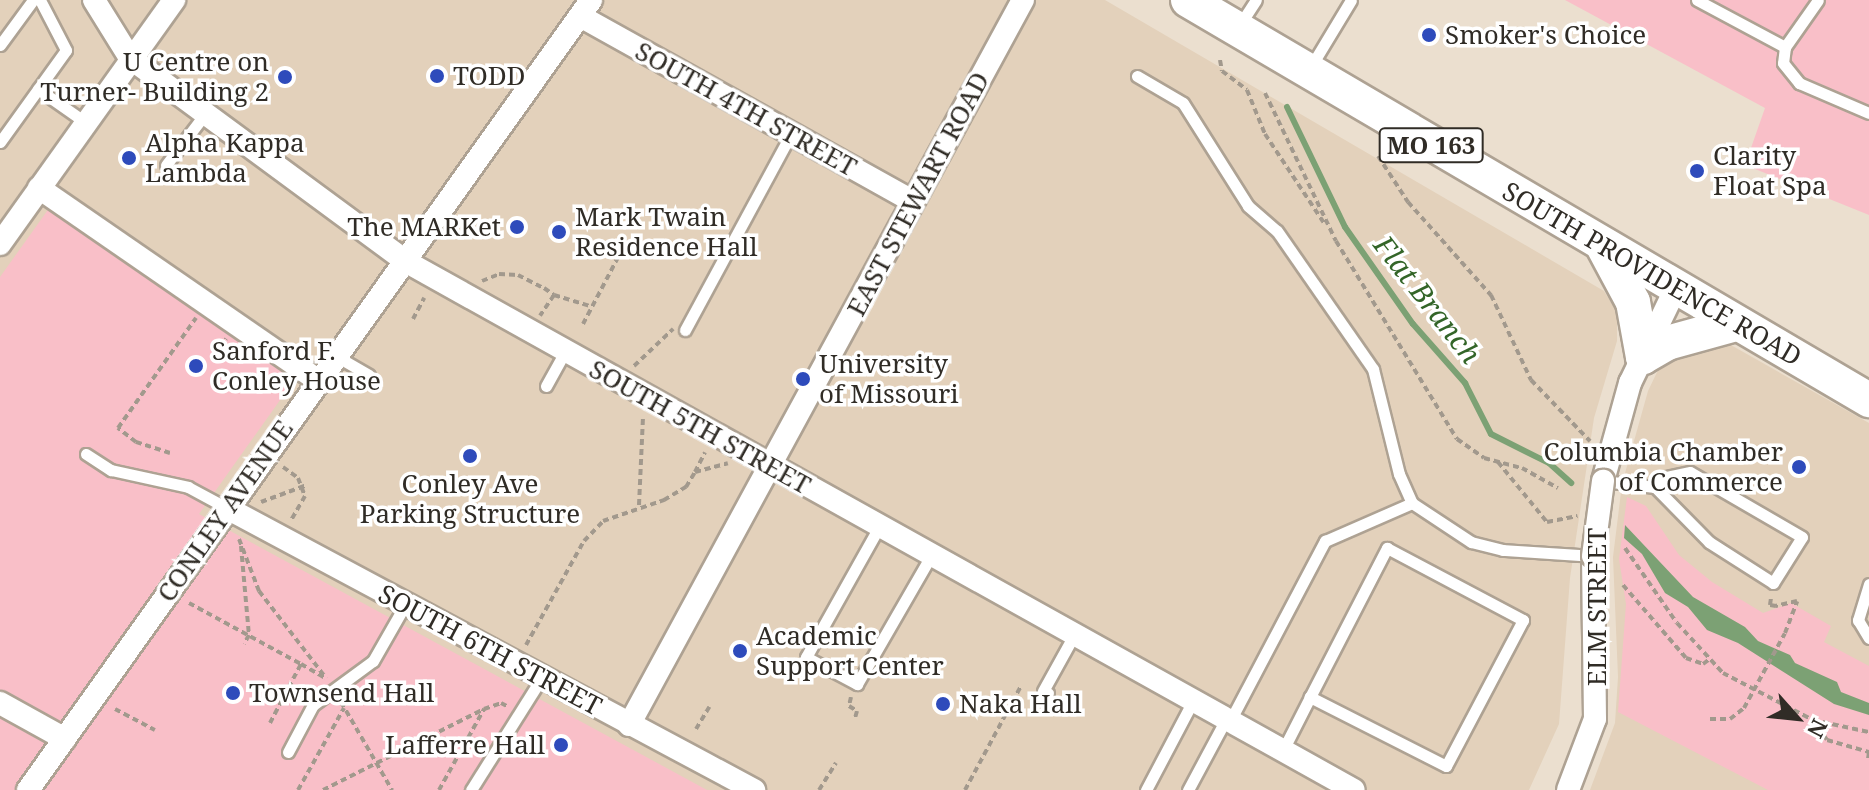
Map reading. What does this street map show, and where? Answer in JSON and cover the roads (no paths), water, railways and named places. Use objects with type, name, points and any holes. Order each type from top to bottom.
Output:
[{"type":"main road","name":"SOUTH PROVIDENCE ROAD","points":[[1188,0],[1675,290],[1869,400]]},
{"type":"main road","points":[[1604,248],[1633,302],[1643,357],[1667,343],[1736,324]]},
{"type":"street","name":"SOUTH 5TH STREET","points":[[94,0],[130,58],[405,261],[1354,790]]},
{"type":"street","points":[[0,244],[174,0]]},
{"type":"street","name":"EAST STEWART ROAD","points":[[629,725],[1023,0]]},
{"type":"street","name":"SOUTH 4TH STREET","points":[[585,8],[791,134],[912,201]]},
{"type":"street","name":"CONLEY AVENUE","points":[[28,790],[317,380],[585,8]]},
{"type":"street","points":[[39,188],[317,380]]},
{"type":"street","name":"ELM STREET","points":[[1568,790],[1595,719],[1599,677],[1593,556],[1613,430],[1675,290]]},
{"type":"street","name":"SOUTH 6TH STREET","points":[[227,508],[541,679],[754,790]]},
{"type":"street","points":[[0,703],[65,739]]},
{"type":"lane","points":[[0,45],[33,0]]},
{"type":"lane","points":[[0,142],[66,50],[40,0]]},
{"type":"lane","points":[[1237,29],[1256,0]]},
{"type":"lane","points":[[1308,72],[1351,0]]},
{"type":"lane","points":[[1697,0],[1785,47]]},
{"type":"lane","points":[[1818,0],[1785,47],[1783,63],[1799,83],[1869,113]]},
{"type":"lane","points":[[1137,76],[1183,103],[1248,206],[1277,231],[1373,369],[1399,474],[1412,503],[1471,542],[1503,550],[1593,556]]},
{"type":"lane","points":[[38,89],[85,122]]},
{"type":"lane","points":[[166,165],[205,114]]},
{"type":"lane","points":[[685,330],[791,134]]},
{"type":"lane","points":[[546,386],[565,352]]},
{"type":"lane","points":[[335,356],[369,375]]},
{"type":"lane","points":[[86,454],[111,470],[188,487],[227,508]]},
{"type":"lane","points":[[1603,481],[1655,487],[1709,542],[1773,583],[1802,537],[1690,472],[1661,478],[1655,487]]},
{"type":"lane","points":[[1188,790],[1325,541],[1412,503]]},
{"type":"lane","points":[[879,527],[806,657],[855,683],[931,556]]},
{"type":"lane","points":[[1283,750],[1310,697],[1387,548],[1523,620],[1446,766],[1310,697]]},
{"type":"lane","points":[[1869,584],[1858,620],[1869,638]]},
{"type":"lane","points":[[288,752],[313,705],[336,692],[373,661],[405,605]]},
{"type":"lane","points":[[1048,693],[1043,691],[1074,635]]},
{"type":"lane","points":[[471,790],[495,747],[511,733],[541,679]]},
{"type":"lane","points":[[1146,790],[1193,701]]},
{"type":"waterway","name":"Flat Branch","points":[[1287,107],[1345,227],[1413,324],[1465,383],[1491,434],[1549,463],[1571,483]]},
{"type":"place","name":"Smoker's Choice","points":[[1429,35]]},
{"type":"place","name":"TODD","points":[[437,76]]},
{"type":"place","name":"U Centre on Turner- Building 2","points":[[285,77]]},
{"type":"place","name":"Alpha Kappa Lambda","points":[[129,158]]},
{"type":"place","name":"Clarity Float Spa","points":[[1697,171]]},
{"type":"place","name":"The MARKet","points":[[517,227]]},
{"type":"place","name":"Mark Twain Residence Hall","points":[[559,232]]},
{"type":"place","name":"Sanford F. Conley House","points":[[196,366]]},
{"type":"place","name":"University of Missouri","points":[[803,379]]},
{"type":"place","name":"Conley Ave Parking Structure","points":[[470,456]]},
{"type":"place","name":"Columbia Chamber of Commerce","points":[[1799,467]]},
{"type":"place","name":"Academic Support Center","points":[[740,651]]},
{"type":"place","name":"Townsend Hall","points":[[233,693]]},
{"type":"place","name":"Naka Hall","points":[[943,704]]},
{"type":"place","name":"Lafferre Hall","points":[[561,745]]}]
